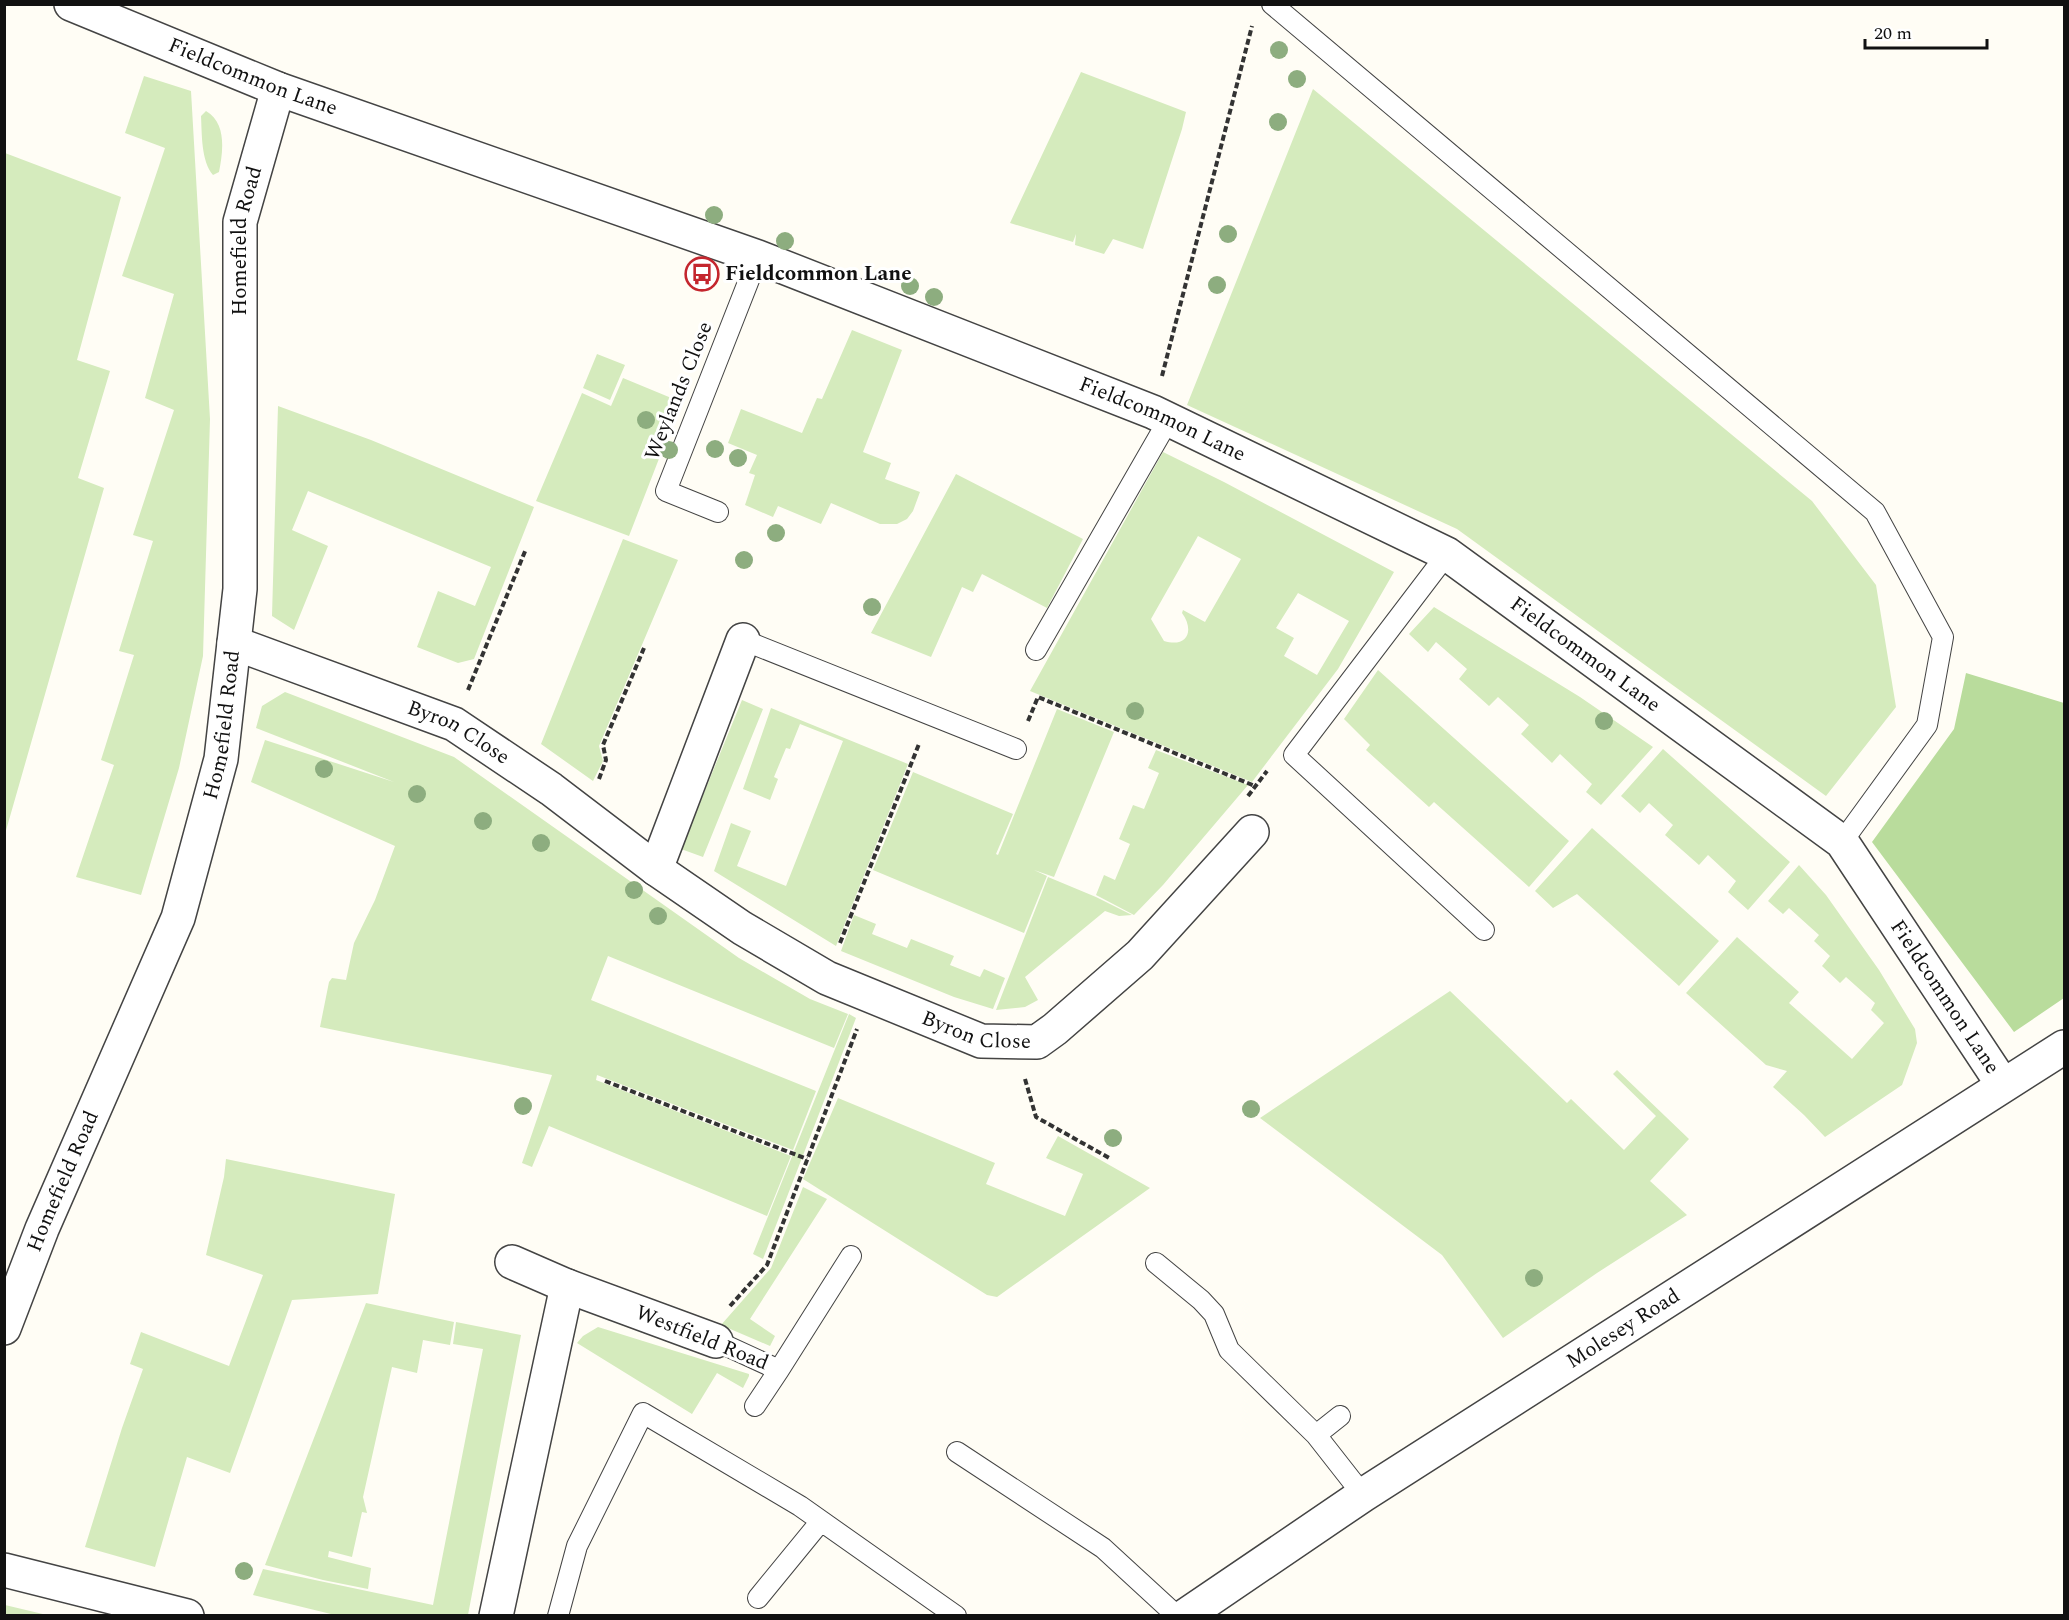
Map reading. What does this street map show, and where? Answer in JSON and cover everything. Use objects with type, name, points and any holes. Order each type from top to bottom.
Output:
[{"type":"street","name":"Fieldcommon Lane","points":[[71,4],[278,89],[758,256],[1161,415],[1447,554],[1842,842],[2003,1085]]},
{"type":"street","name":"Homefield Road","points":[[4,1328],[42,1229],[178,918],[221,759],[240,589],[240,222],[278,89]]},
{"type":"street","points":[[656,869],[743,640]]},
{"type":"street","name":"Byron Close","points":[[234,644],[454,724],[585,813],[656,869],[742,928],[826,978],[981,1041],[1037,1041],[1055,1029],[1140,955],[1252,832]]},
{"type":"street","name":"Molesey Road","points":[[1185,1616],[1363,1495],[2064,1047]]},
{"type":"street","name":"Westfield Road","points":[[512,1262],[567,1286],[709,1338]]},
{"type":"street","points":[[496,1616],[567,1286]]},
{"type":"street","points":[[4,1570],[187,1616]]},
{"type":"lane","points":[[1272,4],[1875,512],[1943,637],[1927,725],[1842,842]]},
{"type":"lane","name":"Weylands Close","points":[[718,512],[666,491],[758,256]]},
{"type":"lane","points":[[1036,650],[1161,415]]},
{"type":"lane","points":[[1447,554],[1294,755],[1484,930]]},
{"type":"lane","points":[[743,640],[1016,749]]},
{"type":"lane","name":"Westfield Road","points":[[709,1338],[779,1370],[851,1256]]},
{"type":"lane","points":[[1156,1263],[1201,1300],[1214,1314],[1229,1350],[1316,1436],[1363,1495]]},
{"type":"lane","points":[[754,1406],[779,1370]]},
{"type":"lane","points":[[558,1616],[576,1546],[643,1413],[800,1506],[956,1616]]},
{"type":"lane","points":[[1316,1436],[1340,1416]]},
{"type":"lane","points":[[957,1452],[1103,1548],[1177,1616]]},
{"type":"lane","points":[[758,1598],[821,1521]]},
{"type":"path","points":[[1161,415],[1254,16]]},
{"type":"path","points":[[454,724],[526,549]]},
{"type":"path","points":[[585,813],[606,760],[603,745],[644,648]]},
{"type":"path","points":[[1016,749],[1038,698],[1255,786]]},
{"type":"path","points":[[826,978],[931,715]]},
{"type":"path","points":[[1252,832],[1231,815],[1286,748],[1294,755]]},
{"type":"path","points":[[709,1338],[766,1265],[870,995]]},
{"type":"path","points":[[1013,1041],[1036,1117],[1111,1159]]},
{"type":"path","points":[[605,1081],[807,1159]]},
{"type":"green space","points":[[1081,72],[1186,112],[1143,249],[1113,239],[1104,254],[1075,245],[1076,234],[1073,242],[1010,223]]},
{"type":"green space","points":[[144,76],[191,91],[210,419],[203,656],[179,768],[141,895],[76,877],[114,765],[101,760],[134,655],[119,651],[153,541],[133,535],[174,410],[145,398],[174,294],[122,276],[165,148],[125,133]]},
{"type":"green space","points":[[1313,89],[1812,501],[1876,585],[1896,707],[1826,796],[1457,529],[1187,405]]},
{"type":"green space","points":[[206,111],[213,116],[222,138],[219,172],[213,175],[206,162],[203,147],[201,116]]},
{"type":"green space","points":[[5,153],[121,197],[77,360],[110,371],[78,478],[104,488],[5,834]]},
{"type":"green space","points":[[852,330],[902,350],[863,452],[891,463],[885,479],[920,492],[913,511],[907,519],[897,524],[880,524],[831,503],[821,524],[778,506],[773,517],[745,505],[755,475],[749,473],[757,455],[728,443],[741,409],[802,433],[817,398],[822,399]]},
{"type":"green space","points":[[597,354],[625,365],[610,400],[583,388]]},
{"type":"green space","points":[[623,378],[681,402],[629,536],[536,501],[582,393],[611,406]]},
{"type":"green space","points":[[278,406],[371,440],[534,507],[474,659],[458,663],[417,647],[438,591],[475,606],[491,567],[308,491],[292,530],[328,546],[294,630],[272,616]]},
{"type":"green space","points":[[1163,452],[1394,572],[1338,669],[1252,782],[1030,691]],"holes":[[[1198,536],[1241,559],[1205,622],[1183,610],[1182,613],[1188,626],[1186,636],[1178,642],[1164,641],[1151,619]],[[1298,593],[1349,621],[1317,675],[1284,656],[1294,638],[1276,628]]]},
{"type":"green space","points":[[956,474],[1083,539],[1047,608],[982,574],[973,592],[962,587],[931,657],[871,633]]},
{"type":"green space","points":[[623,539],[678,560],[599,746],[603,761],[593,781],[541,744]]},
{"type":"green space","points":[[1434,607],[1580,697],[1653,747],[1601,805],[1586,792],[1592,784],[1560,754],[1552,763],[1521,734],[1529,725],[1498,697],[1489,706],[1459,679],[1467,669],[1436,642],[1428,652],[1409,634]]},
{"type":"green space","points":[[1378,670],[1569,841],[1529,887],[1434,802],[1429,807],[1366,750],[1370,745],[1344,719]]},
{"type":"green space","points":[[1966,673],[2064,703],[2064,998],[2014,1032],[1872,842],[1954,729]]},
{"type":"green space","points":[[285,692],[454,757],[739,958],[810,999],[848,1014],[834,1048],[608,956],[591,1000],[816,1091],[793,1150],[597,1075],[596,1080],[791,1156],[767,1216],[549,1126],[532,1167],[522,1163],[552,1075],[320,1027],[329,982],[332,978],[346,980],[354,943],[375,900],[395,846],[251,782],[265,740],[394,782],[256,728],[262,706]]},
{"type":"green space","points":[[742,700],[763,709],[703,857],[681,849]]},
{"type":"green space","points":[[771,708],[908,764],[836,946],[714,871],[731,823],[751,831],[737,866],[786,886],[843,741],[800,724],[790,749],[786,748],[774,777],[778,779],[770,800],[743,789]]},
{"type":"green space","points":[[1057,709],[1114,732],[1054,877],[1034,870],[1047,876],[1024,933],[873,870],[913,772],[1013,814],[996,854],[998,855]]},
{"type":"green space","points":[[1663,749],[1790,862],[1748,910],[1728,892],[1736,881],[1708,855],[1699,865],[1665,835],[1673,825],[1649,803],[1640,813],[1621,796]]},
{"type":"green space","points":[[1156,750],[1248,785],[1163,885],[1134,915],[1096,895],[1104,875],[1115,880],[1130,844],[1119,839],[1133,805],[1144,809],[1159,773],[1148,768]]},
{"type":"green space","points":[[1592,828],[1719,941],[1679,986],[1577,894],[1553,908],[1535,891]]},
{"type":"green space","points":[[1799,865],[1826,895],[1879,970],[1915,1029],[1917,1043],[1902,1085],[1825,1137],[1773,1087],[1787,1071],[1766,1065],[1686,993],[1737,937],[1799,992],[1789,1003],[1852,1059],[1884,1023],[1871,1010],[1875,1003],[1846,977],[1840,983],[1822,966],[1830,956],[1814,941],[1819,935],[1789,908],[1783,914],[1768,901]]},
{"type":"green space","points":[[1048,877],[1132,915],[1119,916],[1105,911],[1025,977],[1038,1000],[1025,1007],[996,1010]]},
{"type":"green space","points":[[854,915],[876,924],[872,934],[907,948],[911,939],[954,956],[950,965],[980,977],[984,969],[1005,978],[993,1009],[954,997],[841,951]]},
{"type":"green space","points":[[1450,991],[1567,1103],[1571,1099],[1624,1150],[1656,1116],[1613,1074],[1617,1070],[1689,1139],[1650,1181],[1687,1215],[1503,1338],[1442,1255],[1260,1118]]},
{"type":"green space","points":[[849,1014],[856,1018],[763,1259],[753,1254]]},
{"type":"green space","points":[[838,1098],[995,1163],[986,1184],[1065,1216],[1083,1174],[1046,1158],[1058,1136],[1150,1188],[997,1297],[987,1295],[803,1179]]},
{"type":"green space","points":[[226,1159],[395,1194],[378,1294],[292,1300],[230,1473],[187,1457],[155,1567],[85,1547],[143,1369],[130,1364],[141,1332],[229,1366],[263,1275],[206,1255]]},
{"type":"green space","points":[[803,1187],[827,1199],[750,1319],[775,1336],[770,1346],[721,1325],[771,1268]]},
{"type":"green space","points":[[366,1303],[454,1322],[450,1345],[423,1340],[417,1373],[392,1367],[363,1497],[367,1513],[362,1512],[352,1557],[329,1551],[328,1557],[371,1568],[368,1589],[265,1565]]},
{"type":"green space","points":[[456,1322],[521,1335],[468,1615],[335,1615],[253,1595],[263,1569],[433,1605],[483,1349],[453,1344]]},
{"type":"green space","points":[[598,1327],[749,1374],[749,1376],[743,1388],[717,1373],[692,1414],[577,1343],[583,1336]]},
{"type":"green space","points":[[5,1605],[47,1615],[5,1615]]},
{"type":"place","name":"Fieldcommon Lane","points":[[702,274]]}]
